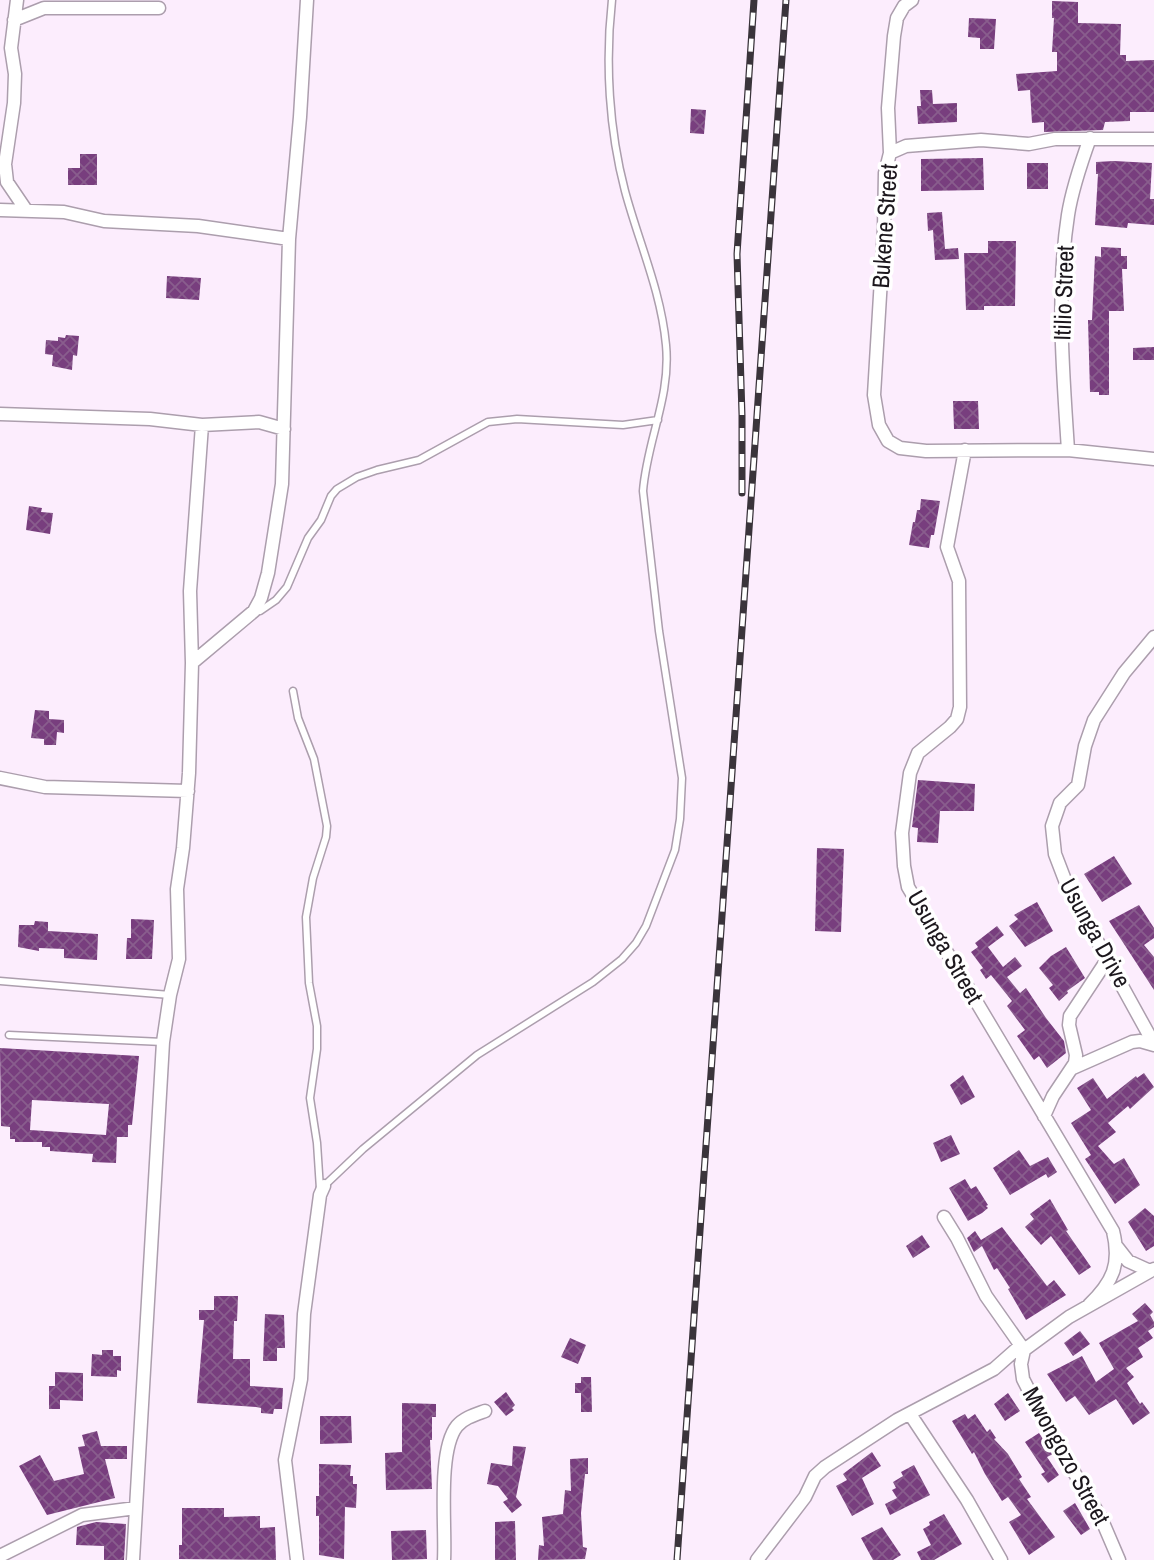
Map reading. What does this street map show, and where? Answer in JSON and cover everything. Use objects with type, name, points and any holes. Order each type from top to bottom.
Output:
[{"type":"street","points":[[17,0],[5,47],[15,74],[14,103],[5,164],[7,182],[26,210]]},
{"type":"street","points":[[192,663],[254,611],[268,573],[282,484],[289,239],[307,0]]},
{"type":"street","points":[[890,153],[888,108],[894,36],[897,18],[904,6],[912,0]]},
{"type":"street","points":[[14,20],[44,8],[159,8]]},
{"type":"street","name":"Itilio Street","points":[[1068,450],[1060,309],[1068,215],[1090,138]]},
{"type":"street","name":"Bukene Street","points":[[1154,139],[1055,139],[1029,144],[981,140],[906,146],[890,153],[885,173],[874,395],[879,425],[888,441],[900,448],[926,451],[1068,450],[1154,459]]},
{"type":"street","points":[[0,209],[40,213],[64,212],[103,221],[198,226],[289,239]]},
{"type":"street","points":[[258,422],[284,405]]},
{"type":"street","points":[[0,414],[137,418],[202,425],[258,422],[284,429]]},
{"type":"street","points":[[133,1560],[163,1042],[179,959],[177,889],[188,791],[192,663],[190,591],[202,425]]},
{"type":"street","name":"Usunga Street","points":[[965,450],[947,547],[959,581],[960,707],[954,723],[918,753],[913,762],[904,805],[904,866],[912,897],[940,937],[1103,1213],[1117,1247]]},
{"type":"street","name":"Usunga Drive","points":[[1154,637],[1124,673],[1094,720],[1085,746],[1077,785],[1060,803],[1052,826],[1060,871],[1154,1045]]},
{"type":"street","points":[[0,778],[45,787],[188,791]]},
{"type":"street","points":[[1044,1116],[1053,1096],[1073,1068],[1076,1055],[1069,1025],[1070,1016],[1107,960]]},
{"type":"street","points":[[1073,1068],[1132,1042],[1154,1045]]},
{"type":"street","points":[[297,1560],[285,1460],[286,1443],[301,1378],[304,1314],[322,1190]]},
{"type":"street","points":[[944,1217],[986,1296],[1022,1348]]},
{"type":"street","points":[[1117,1247],[1122,1256],[1133,1265],[1152,1270]]},
{"type":"street","points":[[1089,1305],[1111,1278],[1117,1247]]},
{"type":"street","points":[[757,1560],[805,1497],[818,1472],[910,1414],[981,1377],[1049,1330],[1152,1270]]},
{"type":"street","name":"Mwongozo Street","points":[[1022,1348],[1023,1379],[1048,1428],[1101,1518],[1119,1560]]},
{"type":"street","points":[[444,1560],[444,1474],[451,1436],[465,1419],[485,1411]]},
{"type":"street","points":[[910,1414],[967,1500],[1001,1560]]},
{"type":"street","points":[[0,1556],[82,1515],[136,1508]]},
{"type":"lane","points":[[322,1190],[363,1149],[477,1055],[593,982],[622,959],[646,926],[675,850],[682,778],[659,631],[643,491],[645,469],[664,399],[666,349],[653,276],[625,191],[619,161],[608,55],[612,0]]},
{"type":"lane","points":[[260,611],[276,600],[287,587],[308,538],[321,520],[331,496],[337,489],[357,477],[419,460],[488,422],[517,419],[623,425],[658,419]]},
{"type":"lane","points":[[293,691],[298,718],[314,759],[327,826],[306,916],[309,984],[317,1026],[317,1049],[310,1098],[322,1190]]},
{"type":"lane","points":[[0,981],[170,995]]},
{"type":"lane","points":[[9,1035],[163,1042]]},
{"type":"building","points":[[1052,1],[1078,2],[1078,23],[1121,24],[1120,55],[1126,55],[1126,61],[1154,60],[1154,112],[1130,112],[1130,121],[1105,122],[1103,130],[1044,132],[1044,122],[1032,123],[1030,90],[1018,91],[1016,74],[1057,71],[1057,52],[1052,52]]},
{"type":"building","points":[[969,18],[996,19],[994,49],[980,49],[980,38],[968,37]]},
{"type":"building","points":[[920,90],[932,90],[933,104],[957,103],[957,122],[918,124]]},
{"type":"building","points":[[691,109],[706,110],[704,134],[690,133]]},
{"type":"building","points":[[80,154],[97,154],[97,185],[68,185],[68,168],[80,168]]},
{"type":"building","points":[[983,158],[984,190],[921,191],[921,159]]},
{"type":"building","points":[[1096,162],[1152,163],[1150,199],[1154,199],[1154,225],[1128,223],[1127,228],[1095,225],[1098,174]]},
{"type":"building","points":[[1027,163],[1048,163],[1048,189],[1027,189]]},
{"type":"building","points":[[942,212],[945,249],[958,248],[959,259],[935,260],[933,230],[928,231],[927,213]]},
{"type":"building","points":[[988,241],[1016,241],[1015,306],[984,306],[984,310],[966,310],[964,253],[988,253]]},
{"type":"building","points":[[1101,247],[1121,248],[1121,256],[1127,256],[1127,269],[1122,269],[1124,311],[1109,311],[1109,395],[1090,392],[1088,320],[1092,320],[1095,256],[1101,257]]},
{"type":"building","points":[[167,276],[201,278],[199,300],[166,298]]},
{"type":"building","points":[[66,335],[79,336],[72,370],[52,366],[53,355],[45,354],[46,340],[58,341],[58,337],[65,338]]},
{"type":"building","points":[[1154,347],[1154,360],[1133,360],[1133,348]]},
{"type":"building","points":[[953,401],[978,401],[979,429],[954,429]]},
{"type":"building","points":[[921,499],[940,501],[929,548],[909,545]]},
{"type":"building","points":[[29,506],[42,508],[41,512],[53,513],[50,534],[26,530]]},
{"type":"building","points":[[35,710],[49,711],[49,719],[64,720],[64,733],[57,732],[56,745],[44,745],[44,739],[31,738]]},
{"type":"building","points":[[918,780],[975,784],[974,811],[940,811],[938,843],[917,842],[918,828],[912,827]]},
{"type":"building","points":[[817,848],[844,849],[841,932],[815,931]]},
{"type":"building","points":[[1114,856],[1132,884],[1102,902],[1084,874]]},
{"type":"building","points":[[1037,902],[1053,931],[1025,947],[1009,926],[1018,919],[1014,915]]},
{"type":"building","points":[[1139,905],[1154,928],[1154,938],[1144,945],[1154,957],[1154,990],[1109,921]]},
{"type":"building","points":[[131,919],[154,920],[152,959],[126,959],[127,938],[131,938]]},
{"type":"building","points":[[35,921],[48,922],[48,931],[98,934],[97,960],[64,958],[64,949],[39,948],[39,951],[18,947],[19,925],[34,925]]},
{"type":"building","points":[[997,926],[1004,935],[988,947],[1003,967],[1015,957],[1022,966],[1007,977],[1020,993],[1026,988],[1064,1041],[1066,1053],[1047,1068],[1039,1056],[1034,1060],[1017,1036],[1025,1030],[1007,1006],[1012,1001],[991,975],[986,979],[980,970],[983,968],[971,952],[978,947],[975,943]]},
{"type":"building","points":[[1066,947],[1085,978],[1067,991],[1059,1001],[1049,988],[1053,985],[1039,968],[1051,956]]},
{"type":"building","points":[[0,1048],[139,1056],[132,1125],[128,1125],[128,1137],[117,1137],[116,1163],[92,1162],[93,1154],[50,1151],[50,1147],[42,1147],[42,1142],[15,1142],[15,1139],[10,1139],[10,1127],[1,1126]],"holes":[[[32,1100],[109,1104],[106,1135],[30,1130]]]},
{"type":"building","points":[[1144,1073],[1154,1087],[1130,1109],[1128,1106],[1108,1123],[1116,1132],[1098,1146],[1114,1164],[1124,1158],[1140,1185],[1115,1204],[1085,1159],[1091,1155],[1071,1123],[1091,1110],[1077,1088],[1093,1078],[1107,1099],[1136,1076],[1137,1078]]},
{"type":"building","points":[[963,1075],[975,1097],[961,1105],[950,1085]]},
{"type":"building","points":[[951,1135],[960,1154],[941,1162],[933,1143]]},
{"type":"building","points":[[1019,1150],[1030,1166],[1048,1157],[1057,1172],[1048,1178],[1046,1174],[1010,1195],[993,1168]]},
{"type":"building","points":[[965,1179],[971,1189],[976,1186],[988,1205],[982,1213],[968,1221],[949,1188]]},
{"type":"building","points":[[1050,1199],[1068,1230],[1066,1231],[1091,1267],[1079,1275],[1051,1236],[1041,1245],[1025,1227],[1034,1219],[1030,1214]]},
{"type":"building","points":[[1145,1208],[1154,1216],[1154,1246],[1146,1251],[1128,1222]]},
{"type":"building","points":[[1002,1227],[1047,1286],[1054,1280],[1066,1295],[1026,1320],[1008,1289],[1010,1288],[997,1268],[994,1270],[982,1246],[974,1252],[967,1238],[975,1231],[981,1240]]},
{"type":"building","points":[[922,1235],[930,1247],[913,1258],[906,1246]]},
{"type":"building","points":[[214,1296],[238,1296],[233,1359],[250,1359],[250,1386],[283,1388],[282,1409],[274,1409],[273,1414],[261,1413],[261,1408],[256,1407],[197,1403],[204,1320],[199,1320],[199,1310],[214,1310]]},
{"type":"building","points":[[1145,1303],[1153,1312],[1150,1315],[1154,1327],[1148,1331],[1153,1338],[1138,1348],[1143,1357],[1126,1368],[1134,1377],[1127,1383],[1140,1404],[1142,1402],[1150,1413],[1133,1425],[1116,1399],[1089,1415],[1075,1396],[1066,1402],[1047,1374],[1082,1356],[1096,1382],[1114,1369],[1099,1343],[1138,1321],[1132,1314]]},
{"type":"building","points":[[265,1314],[284,1315],[285,1348],[277,1348],[277,1361],[263,1361]]},
{"type":"building","points":[[1080,1331],[1090,1344],[1073,1356],[1064,1343]]},
{"type":"building","points":[[570,1338],[586,1345],[578,1364],[561,1357]]},
{"type":"building","points":[[102,1350],[113,1350],[113,1356],[121,1356],[121,1371],[117,1370],[117,1377],[91,1376],[92,1354],[102,1355]]},
{"type":"building","points":[[55,1372],[83,1373],[83,1401],[60,1400],[60,1409],[49,1409],[49,1386],[55,1386]]},
{"type":"building","points":[[581,1377],[591,1377],[592,1412],[581,1412],[581,1393],[575,1393],[575,1383],[581,1383]]},
{"type":"building","points":[[506,1392],[515,1405],[512,1408],[514,1410],[506,1416],[494,1402]]},
{"type":"building","points":[[1008,1393],[1020,1411],[1005,1421],[994,1404]]},
{"type":"building","points":[[402,1403],[436,1404],[436,1417],[432,1417],[430,1440],[432,1489],[386,1490],[385,1453],[402,1452]]},
{"type":"building","points":[[965,1414],[968,1419],[975,1414],[987,1432],[990,1429],[996,1438],[994,1439],[1008,1454],[1022,1477],[1019,1479],[1031,1497],[1027,1499],[1055,1537],[1029,1555],[1009,1522],[1021,1515],[1008,1497],[1002,1501],[974,1452],[972,1454],[952,1421]]},
{"type":"building","points":[[320,1416],[351,1416],[352,1443],[320,1444]]},
{"type":"building","points":[[97,1431],[101,1446],[127,1446],[127,1459],[105,1459],[115,1498],[47,1515],[19,1466],[40,1455],[54,1481],[84,1474],[78,1447],[85,1446],[82,1435]]},
{"type":"building","points":[[1039,1433],[1053,1454],[1047,1457],[1059,1475],[1048,1483],[1041,1474],[1045,1472],[1025,1442]]},
{"type":"building","points":[[513,1446],[526,1447],[516,1497],[522,1505],[512,1513],[503,1502],[508,1499],[498,1486],[487,1484],[491,1463],[512,1466]]},
{"type":"building","points":[[872,1452],[881,1466],[862,1478],[874,1504],[852,1516],[836,1486],[847,1480],[843,1474]]},
{"type":"building","points":[[588,1458],[581,1513],[583,1547],[587,1548],[585,1559],[538,1560],[539,1545],[544,1546],[542,1517],[563,1514],[565,1490],[571,1491],[570,1459]]},
{"type":"building","points":[[319,1464],[351,1465],[350,1476],[353,1476],[353,1484],[357,1484],[356,1508],[345,1507],[344,1559],[319,1555],[316,1496],[319,1496]]},
{"type":"building","points":[[914,1465],[930,1495],[890,1515],[885,1504],[897,1498],[892,1490],[896,1488],[893,1482],[903,1476],[901,1472]]},
{"type":"building","points":[[1075,1503],[1090,1529],[1081,1535],[1063,1511]]},
{"type":"building","points":[[182,1508],[224,1508],[224,1517],[260,1516],[260,1528],[275,1527],[276,1560],[179,1559],[179,1545],[182,1545]]},
{"type":"building","points":[[944,1514],[962,1544],[934,1560],[921,1560],[917,1552],[931,1545],[923,1529],[930,1525],[929,1522]]},
{"type":"building","points":[[515,1521],[516,1560],[495,1560],[495,1522]]},
{"type":"building","points":[[96,1522],[126,1524],[124,1560],[104,1560],[104,1546],[76,1545],[77,1527]]},
{"type":"building","points":[[882,1527],[901,1555],[893,1560],[873,1560],[861,1538]]},
{"type":"building","points":[[426,1530],[427,1559],[392,1560],[391,1531]]},
{"type":"railway","points":[[742,493],[737,254],[754,0]]},
{"type":"railway","points":[[677,1560],[786,0]]}]
